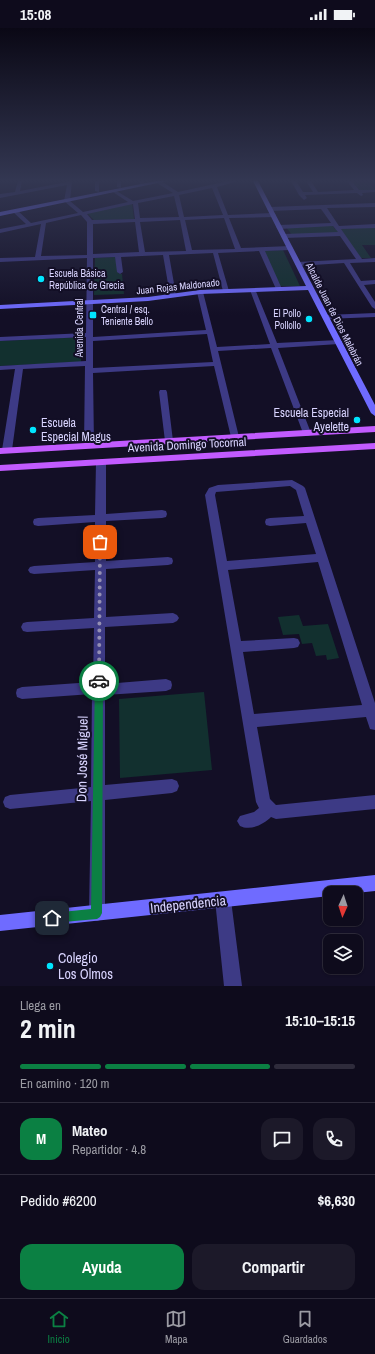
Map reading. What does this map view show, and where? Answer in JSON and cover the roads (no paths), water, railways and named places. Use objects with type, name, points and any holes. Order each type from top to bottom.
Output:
[{"type":"main road","name":"Avenida Domingo Tocornal","points":[[3,450],[375,429]]},
{"type":"main road","points":[[169,441],[179,450],[169,458]]},
{"type":"main road","name":"Avenida Domingo Tocornal","points":[[0,468],[375,446]]},
{"type":"main road","points":[[20,466],[16,458],[24,449]]},
{"type":"street","points":[[0,230],[21,226]]},
{"type":"street","points":[[38,259],[43,226]]},
{"type":"street","name":"Avenida Central","points":[[89,446],[90,226]]},
{"type":"street","points":[[138,226],[142,254]]},
{"type":"street","points":[[184,226],[190,253]]},
{"type":"street","points":[[229,226],[239,250]]},
{"type":"street","points":[[336,226],[360,261]]},
{"type":"street","points":[[279,227],[375,226]]},
{"type":"street","name":"Alcalde Juan de Dios Malebrán","points":[[279,227],[375,413]]},
{"type":"street","points":[[284,236],[341,234]]},
{"type":"street","points":[[0,260],[290,248]]},
{"type":"street","points":[[262,250],[279,289]]},
{"type":"street","points":[[215,252],[226,291]]},
{"type":"street","points":[[166,254],[174,295]]},
{"type":"street","points":[[118,256],[120,272]]},
{"type":"street","points":[[298,264],[375,260]]},
{"type":"street","points":[[346,262],[375,307]]},
{"type":"street","points":[[360,283],[375,282]]},
{"type":"street","name":"Juan Rojas Maldonado","points":[[0,307],[148,299],[200,292],[310,288]]},
{"type":"street","points":[[253,290],[307,433]]},
{"type":"street","points":[[200,292],[235,437]]},
{"type":"street","points":[[326,317],[375,315]]},
{"type":"street","points":[[0,339],[210,332]]},
{"type":"street","points":[[214,349],[339,342]]},
{"type":"street","points":[[0,368],[217,364]]},
{"type":"street","points":[[3,450],[19,367]]},
{"type":"street","points":[[163,392],[169,441]]},
{"type":"street","name":"Don José Miguel","points":[[97,913],[101,462]]},
{"type":"street","points":[[375,724],[301,490],[294,484],[213,489],[210,494],[262,798],[268,809],[276,812],[375,802]]},
{"type":"street","points":[[38,522],[162,514]]},
{"type":"street","points":[[270,522],[310,519]]},
{"type":"street","points":[[222,566],[322,558]]},
{"type":"street","points":[[34,570],[168,561]]},
{"type":"street","points":[[27,627],[173,618]]},
{"type":"street","points":[[236,648],[294,643]]},
{"type":"street","points":[[22,694],[89,688],[111,690],[166,685]]},
{"type":"street","points":[[249,721],[371,710]]},
{"type":"street","points":[[10,802],[172,786]]},
{"type":"street","points":[[245,821],[257,819],[268,809]]},
{"type":"street","name":"Independencia","points":[[0,923],[375,883]]},
{"type":"street","points":[[223,900],[233,986]]},
{"type":"place","name":"Escuela Básica República de Grecia","points":[[41,279]]},
{"type":"place","name":"Central / esq. Teniente Bello","points":[[93,315]]},
{"type":"place","name":"El Pollo Pollollo","points":[[309,319]]},
{"type":"place","name":"Escuela Especial Ayelette","points":[[357,420]]},
{"type":"place","name":"Escuela Especial Magus","points":[[33,430]]},
{"type":"place","name":"Colegio Los Olmos","points":[[50,966]]}]
